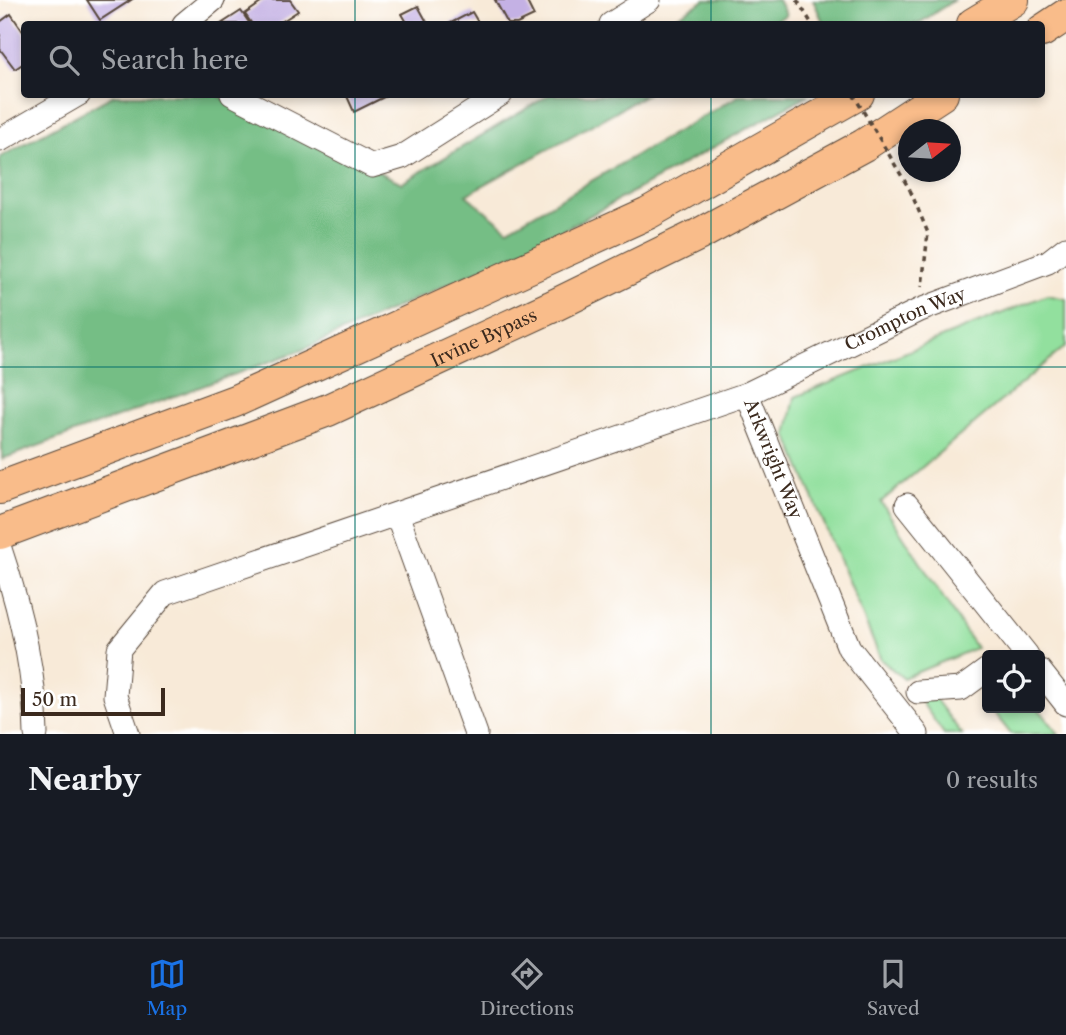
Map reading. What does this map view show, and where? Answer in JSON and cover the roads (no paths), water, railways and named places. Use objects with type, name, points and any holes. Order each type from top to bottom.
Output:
[{"type":"highway","points":[[978,21],[1013,0]]},
{"type":"highway","points":[[1045,28],[1066,15]]},
{"type":"highway","points":[[0,488],[235,401],[648,214],[849,98]]},
{"type":"highway","name":"Irvine Bypass","points":[[0,533],[328,410],[538,313],[698,236],[864,145],[936,98]]},
{"type":"street","points":[[188,21],[213,0]]},
{"type":"street","points":[[616,21],[649,0]]},
{"type":"street","points":[[0,140],[72,98]]},
{"type":"street","points":[[240,98],[372,166],[402,157],[494,98]]},
{"type":"street","name":"Crompton Way","points":[[747,394],[920,310],[1057,267],[1066,248]]},
{"type":"street","name":"Arkwright Way","points":[[128,734],[115,696],[119,649],[165,593],[747,394],[849,648],[917,734]]},
{"type":"street","points":[[907,505],[1016,650]]},
{"type":"street","points":[[397,514],[476,734]]},
{"type":"street","points":[[0,549],[16,597],[36,734]]},
{"type":"street","points":[[918,692],[961,689],[982,674]]},
{"type":"street","points":[[1045,677],[1066,704]]}]
